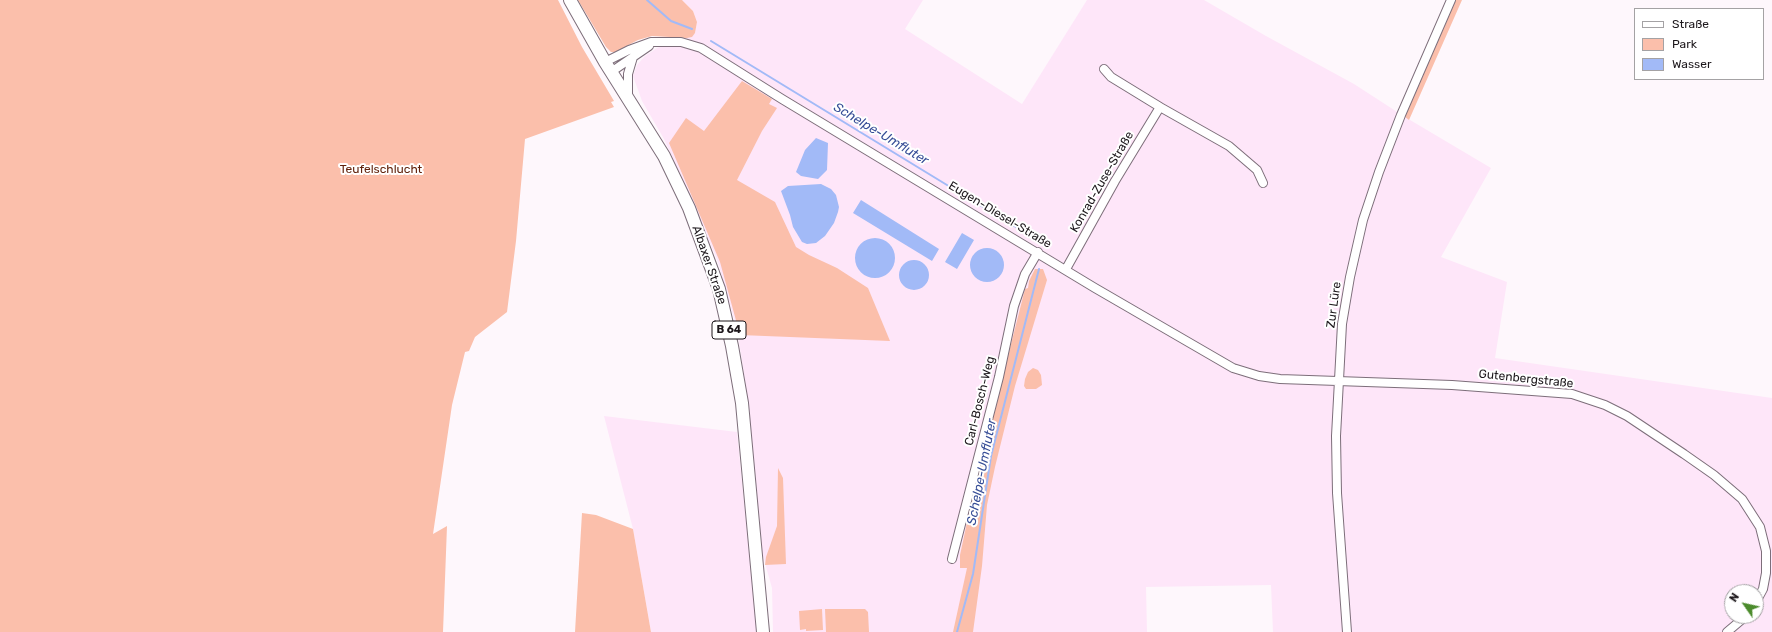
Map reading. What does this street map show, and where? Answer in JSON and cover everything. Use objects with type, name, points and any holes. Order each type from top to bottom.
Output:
[{"type":"main road","name":"Albaxer Straße","points":[[570,0],[608,67],[629,98],[664,156],[689,208],[710,262],[726,317],[742,403],[763,632]]},
{"type":"street","name":"Zur Lüre","points":[[1347,632],[1337,493],[1336,436],[1342,324],[1350,277],[1363,220],[1379,172],[1401,114],[1451,0]]},
{"type":"street","name":"Eugen-Diesel-Straße","points":[[608,67],[641,45],[659,41],[682,42],[701,48],[782,99],[1233,368],[1259,376],[1338,382]]},
{"type":"street","points":[[608,67],[632,57],[659,41]]},
{"type":"street","points":[[629,98],[627,82],[632,57]]},
{"type":"street","points":[[1104,69],[1111,77],[1229,146],[1257,170],[1263,183]]},
{"type":"street","name":"Konrad-Zuse-Straße","points":[[1066,269],[1117,177],[1160,107]]},
{"type":"street","name":"Carl-Bosch-Weg","points":[[952,559],[998,377],[1014,306],[1025,274],[1038,252]]},
{"type":"street","name":"Gutenbergstraße","points":[[1338,382],[1406,382],[1572,394],[1605,405],[1627,416],[1684,454],[1714,475],[1742,499],[1760,526],[1769,551],[1764,584]]},
{"type":"street","points":[[1727,632],[1736,624]]},
{"type":"shaded area","points":[[682,0],[923,0],[905,29],[1022,104],[1087,0],[1204,0],[1354,84],[1405,117],[1491,168],[1441,257],[1507,282],[1495,358],[1772,398],[1772,632],[1273,632],[1271,585],[1146,587],[1147,632],[773,632],[772,588],[761,549],[754,459],[745,380],[737,329],[718,262],[664,139],[642,101],[633,76],[637,65],[645,56],[657,48],[695,33],[697,22],[693,11]]},
{"type":"shaded area","points":[[604,416],[737,432],[757,632],[651,632],[633,529]]},
{"type":"green space","name":"Teufelschlucht","points":[[0,0],[558,0],[582,47],[614,101],[611,102],[614,107],[525,139],[516,241],[507,312],[475,337],[469,351],[465,352],[452,405],[433,534],[447,526],[443,632],[0,632]]},
{"type":"green space","points":[[578,0],[682,0],[693,11],[697,22],[695,33],[692,37],[687,38],[652,36],[638,40],[615,52],[611,52],[606,47]]},
{"type":"green space","points":[[1456,0],[1462,0],[1409,120],[1405,117]]},
{"type":"green space","points":[[742,81],[772,99],[769,104],[777,108],[762,131],[737,180],[775,202],[796,247],[837,268],[868,288],[890,341],[740,335],[720,262],[669,143],[686,118],[704,131]]},
{"type":"green space","points":[[1035,269],[1043,269],[1047,280],[1015,386],[987,505],[982,566],[973,632],[953,632],[967,568],[960,568],[960,555],[974,490],[1025,289],[1028,288],[1029,281]]},
{"type":"green space","points":[[1033,368],[1038,370],[1041,375],[1042,385],[1036,389],[1026,389],[1024,386],[1025,379],[1028,372]]},
{"type":"green space","points":[[778,468],[783,478],[786,564],[765,565],[766,557],[777,526]]},
{"type":"green space","points":[[582,513],[596,515],[633,529],[651,632],[575,632]]},
{"type":"green space","points":[[822,609],[823,630],[800,630],[799,611]]},
{"type":"green space","points":[[825,609],[865,609],[868,612],[869,632],[826,632]]},
{"type":"water","points":[[816,138],[828,143],[827,170],[818,179],[801,176],[796,172],[805,150]]},
{"type":"water","points":[[821,184],[831,189],[836,195],[839,207],[838,212],[834,223],[825,236],[816,243],[807,244],[802,242],[793,227],[781,191],[788,186]]},
{"type":"water","points":[[861,200],[939,249],[932,261],[853,213]]},
{"type":"water","points":[[962,233],[974,240],[957,269],[945,262]]},
{"type":"water","points":[[879,238],[886,241],[892,247],[895,258],[894,266],[886,275],[879,278],[871,278],[864,275],[856,266],[855,254],[858,247],[867,239]]},
{"type":"water","points":[[987,248],[999,253],[1004,265],[999,277],[987,282],[975,277],[970,265],[975,253]]},
{"type":"water","points":[[914,260],[920,261],[928,269],[928,281],[920,289],[914,290],[908,289],[900,281],[899,275],[900,269],[908,261]]},
{"type":"waterway","name":"Schelpe-Umfluter","points":[[647,0],[671,21],[692,29]]},
{"type":"waterway","name":"Schelpe-Umfluter","points":[[711,41],[1042,243]]},
{"type":"waterway","name":"Schelpe-Umfluter","points":[[957,632],[973,574],[991,456],[1039,269]]}]
